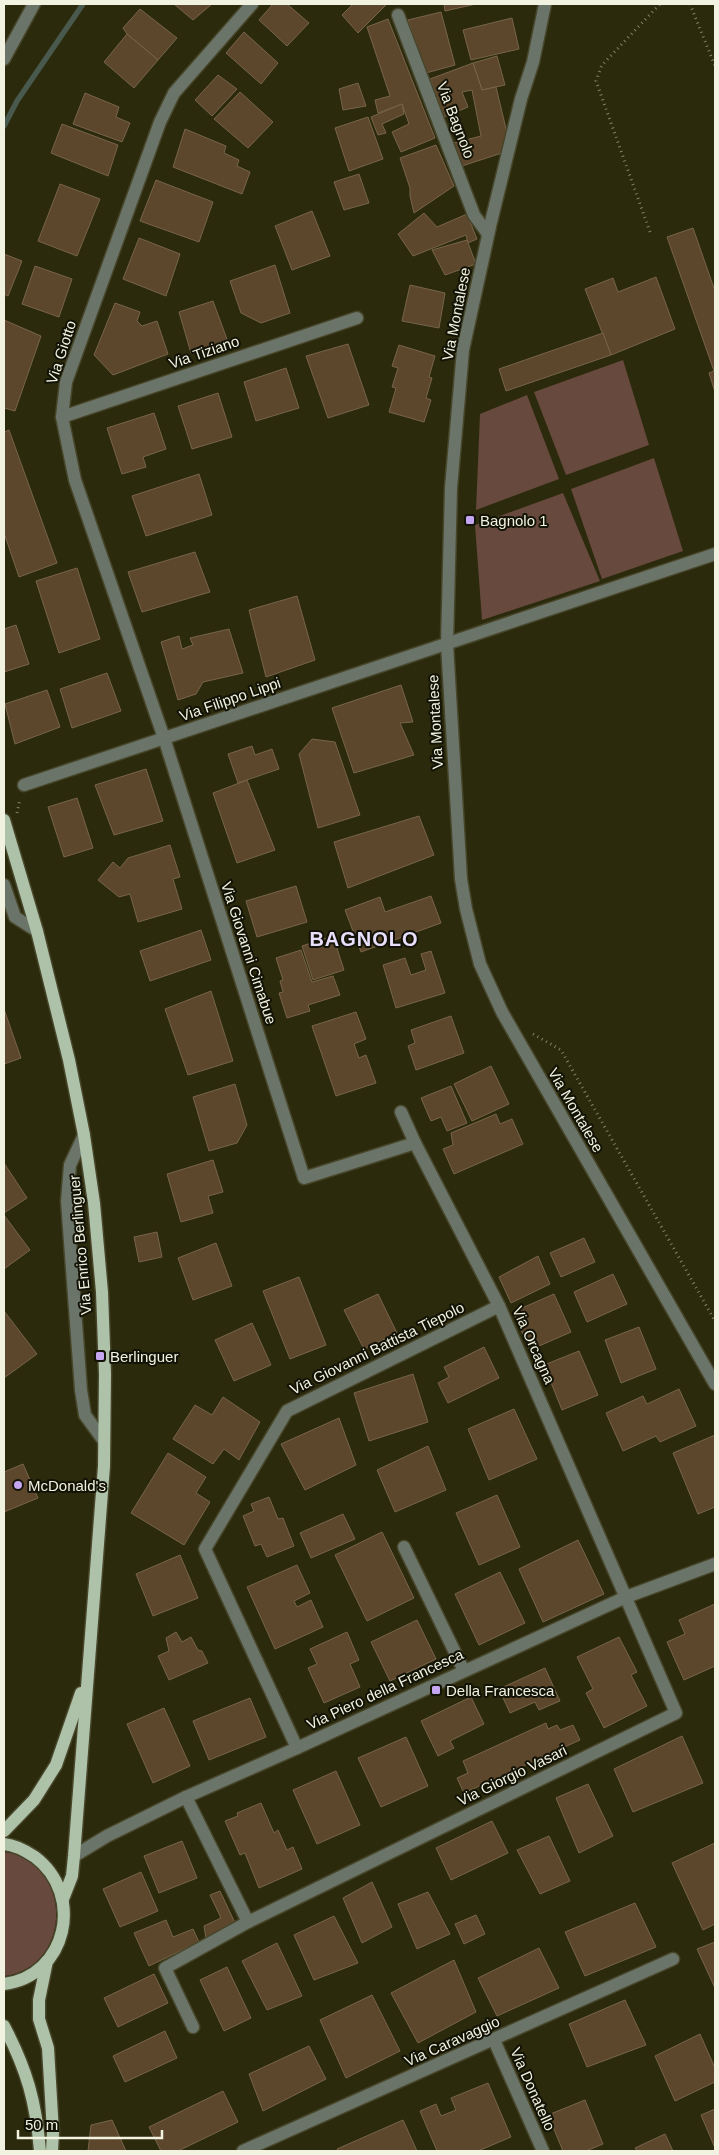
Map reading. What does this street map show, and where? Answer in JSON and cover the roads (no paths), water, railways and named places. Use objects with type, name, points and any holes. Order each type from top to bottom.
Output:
[{"type":"main road","name":"Via Enrico Berlinguer","points":[[5,824],[37,931],[69,1060],[84,1135],[94,1203],[102,1292],[105,1374],[104,1441],[74,1856]]},
{"type":"main road","points":[[4,1831],[34,1800],[56,1765],[87,1676]]},
{"type":"main road","points":[[4,1844],[27,1852],[44,1864],[56,1880],[63,1899],[65,1921],[59,1943],[47,1961],[32,1975],[13,1983],[4,1984]]},
{"type":"main road","points":[[63,1899],[72,1876],[74,1856]]},
{"type":"main road","points":[[47,1961],[39,2000],[39,2018],[48,2048],[53,2132],[52,2151]]},
{"type":"main road","points":[[4,2026],[19,2054],[32,2092],[37,2117],[40,2151]]},
{"type":"street","points":[[4,59],[34,4]]},
{"type":"street","name":"Via Giotto","points":[[164,738],[76,480],[62,417],[66,382],[160,122],[174,93],[252,4]]},
{"type":"street","name":"Via Montalese","points":[[545,4],[533,62],[488,234],[463,350],[452,488],[447,644],[461,879],[466,909],[480,964],[502,1012],[715,1384]]},
{"type":"street","name":"Via Bagnolo","points":[[398,14],[474,215],[488,234]]},
{"type":"street","name":"Via Tiziano","points":[[62,417],[357,318]]},
{"type":"street","name":"Via Filippo Lippi","points":[[24,785],[715,554]]},
{"type":"street","name":"Via Giovanni Cimabue","points":[[164,738],[304,1178],[415,1143]]},
{"type":"street","points":[[4,885],[15,917],[37,931]]},
{"type":"street","name":"Via Orcagna","points":[[401,1112],[499,1306],[626,1597]]},
{"type":"street","points":[[84,1135],[70,1165],[67,1201],[80,1390],[85,1415],[104,1441]]},
{"type":"street","name":"Via Giovanni Battista Tiepolo","points":[[297,1748],[205,1549],[287,1411],[499,1306]]},
{"type":"street","points":[[404,1547],[464,1671]]},
{"type":"street","name":"Via Piero della Francesca","points":[[74,1856],[107,1836],[186,1797],[626,1597],[715,1564]]},
{"type":"street","name":"Via Giorgio Vasari","points":[[193,2026],[165,1968],[248,1922],[676,1713],[626,1597]]},
{"type":"street","points":[[186,1797],[248,1922]]},
{"type":"street","name":"Via Caravaggio","points":[[244,2151],[673,1960]]},
{"type":"street","name":"Via Donatello","points":[[494,2040],[543,2151]]},
{"type":"waterway","points":[[4,126],[17,101],[83,4]]},
{"type":"place","name":"Bagnolo 1","points":[[470,520]]},
{"type":"place","name":"Berlinguer","points":[[100,1356]]},
{"type":"place","name":"McDonald's","points":[[18,1485]]},
{"type":"place","name":"Della Francesca","points":[[436,1690]]},
{"type":"district","name":"BAGNOLO","points":[[364,939]]}]
